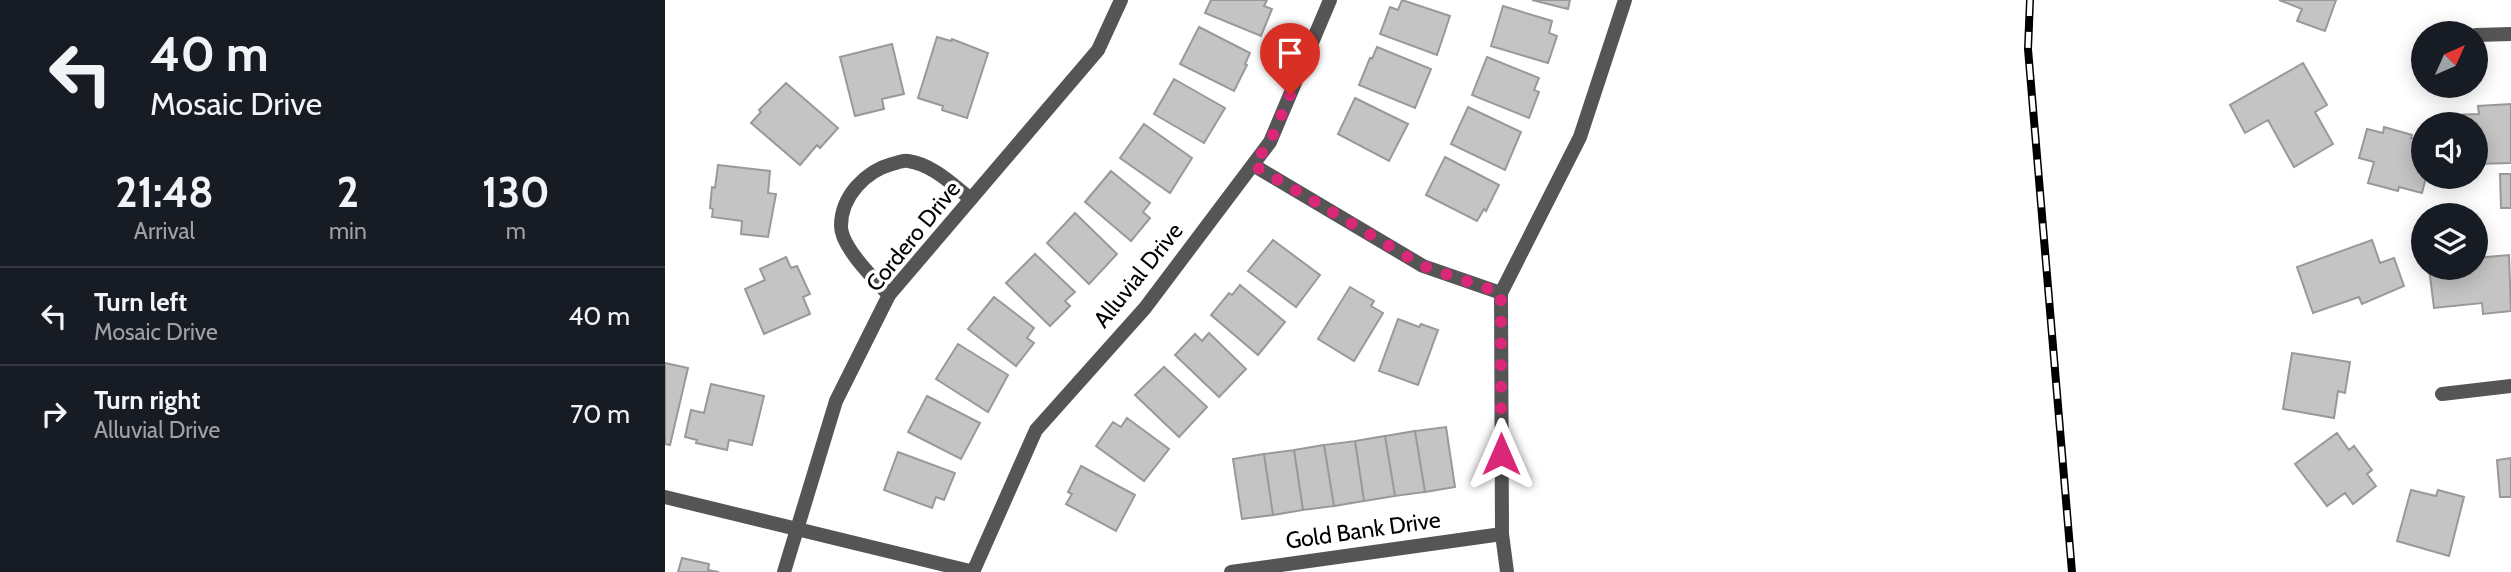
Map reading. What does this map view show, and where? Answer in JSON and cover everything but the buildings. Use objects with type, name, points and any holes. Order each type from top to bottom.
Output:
[{"type":"street","name":"Cordero Drive","points":[[783,572],[836,401],[889,295],[1098,50],[1121,0]]},
{"type":"street","name":"Alluvial Drive","points":[[973,572],[1036,430],[1145,308],[1270,142],[1330,0]]},
{"type":"street","points":[[1507,572],[1502,534],[1501,293],[1580,137],[1625,0]]},
{"type":"street","points":[[2489,35],[2511,34]]},
{"type":"street","points":[[889,295],[855,259],[841,227],[846,205],[857,185],[878,168],[906,160],[934,170],[971,199]]},
{"type":"street","points":[[1253,165],[1423,266],[1501,293]]},
{"type":"street","points":[[2442,394],[2511,386]]},
{"type":"street","points":[[665,498],[973,572]]},
{"type":"street","name":"Gold Bank Drive","points":[[1231,572],[1502,534]]},
{"type":"railway","points":[[2030,0],[2028,49],[2072,572]]},
{"type":"route","points":[[1290,95],[1270,142],[1253,165],[1423,266],[1501,293],[1501,454]]}]
